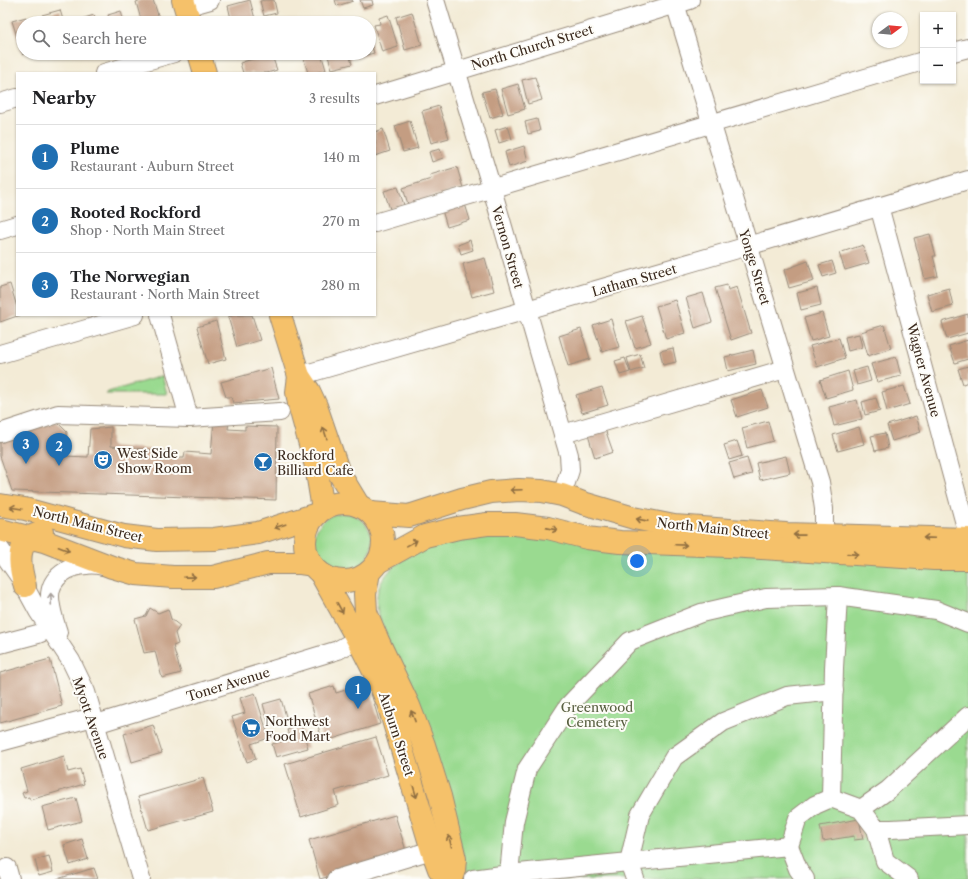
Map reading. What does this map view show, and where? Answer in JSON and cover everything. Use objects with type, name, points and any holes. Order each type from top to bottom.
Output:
[{"type":"main road","points":[[201,60],[205,72]]},
{"type":"main road","points":[[0,530],[44,541],[112,567],[136,574],[173,578],[213,577],[268,563],[298,563],[316,569],[332,579],[345,581],[358,579],[373,567],[382,550],[383,536],[378,524],[365,510],[339,473],[316,406],[309,391],[299,376],[280,316]]},
{"type":"main road","points":[[299,376],[299,404],[316,466],[320,511]]},
{"type":"main road","name":"North Main Street","points":[[365,510],[409,516],[462,499],[491,492],[519,490],[542,491],[562,495],[634,518],[674,526],[786,534],[968,540]]},
{"type":"main road","points":[[316,569],[306,553],[305,541],[307,528],[313,517],[320,511],[335,504],[347,503],[365,510]]},
{"type":"main road","name":"North Main Street","points":[[0,505],[26,509],[124,536],[157,540],[214,539],[258,533],[320,511]]},
{"type":"main road","name":"North Main Street","points":[[373,567],[424,536],[458,528],[487,524],[515,524],[548,528],[587,538],[620,542],[729,546],[934,559],[968,559]]},
{"type":"main road","points":[[25,586],[20,569],[20,557],[23,546],[30,538],[43,532],[61,530],[105,537],[124,536]]},
{"type":"main road","name":"Auburn Street","points":[[373,567],[365,594],[366,612],[409,706],[424,745],[440,796],[455,859],[452,879]]},
{"type":"main road","name":"Auburn Street","points":[[316,569],[358,639],[380,682],[388,703],[432,850],[439,869],[448,879]]},
{"type":"street","points":[[186,10],[210,0]]},
{"type":"street","name":"Vernon Street","points":[[435,0],[492,189],[526,311],[569,455],[570,470],[562,495]]},
{"type":"street","name":"North Church Street","points":[[376,96],[680,1]]},
{"type":"street","name":"Yonge Street","points":[[680,1],[711,124],[823,497],[824,535]]},
{"type":"street","points":[[956,51],[968,48]]},
{"type":"street","points":[[108,72],[150,60]]},
{"type":"street","points":[[376,223],[920,62]]},
{"type":"street","points":[[0,103],[16,98]]},
{"type":"street","name":"Latham Street","points":[[299,376],[748,246],[968,180]]},
{"type":"street","name":"Wagner Avenue","points":[[880,206],[968,535]]},
{"type":"street","points":[[0,230],[16,225]]},
{"type":"street","points":[[0,354],[132,316]]},
{"type":"street","points":[[160,316],[189,418]]},
{"type":"street","points":[[563,434],[785,369]]},
{"type":"street","points":[[0,433],[58,414],[189,418],[280,412]]},
{"type":"street","name":"Myott Avenue","points":[[0,549],[25,586],[64,650],[86,692],[141,879]]},
{"type":"street","points":[[64,650],[52,614],[50,594],[58,576],[78,566],[87,565],[112,567]]},
{"type":"street","points":[[509,877],[514,822],[527,769],[569,705],[630,641],[701,613],[766,598],[838,596],[936,610],[968,623]]},
{"type":"street","points":[[831,798],[838,596]]},
{"type":"street","points":[[0,644],[38,634],[50,628]]},
{"type":"street","name":"Toner Avenue","points":[[0,742],[95,720],[338,650],[358,639]]},
{"type":"street","points":[[632,871],[640,815],[674,757],[723,722],[787,696],[834,691]]},
{"type":"street","points":[[861,809],[888,790],[968,716]]},
{"type":"street","points":[[805,879],[798,869],[789,846],[798,818],[815,805],[831,798],[861,809],[876,828],[886,861],[909,879]]},
{"type":"street","points":[[876,828],[891,829],[968,824]]},
{"type":"street","points":[[473,879],[632,871],[789,846]]},
{"type":"street","points":[[336,879],[432,850]]},
{"type":"green space","points":[[162,376],[167,394],[106,394],[108,392]]},
{"type":"green space","points":[[337,513],[349,513],[364,521],[372,536],[372,548],[364,563],[349,571],[337,571],[322,563],[314,548],[314,536],[322,521]]},
{"type":"green space","name":"Greenwood Cemetery","points":[[504,533],[968,566],[968,879],[469,879],[447,793],[379,616],[377,598],[382,582],[392,569],[406,558],[423,549],[458,538],[481,534]]},
{"type":"building","points":[[141,0],[153,0],[158,16],[140,16],[136,2]]},
{"type":"building","points":[[250,0],[254,16],[230,16],[228,6]]},
{"type":"building","points":[[274,0],[277,13],[264,16],[260,1]]},
{"type":"building","points":[[335,0],[352,0],[353,1],[337,6]]},
{"type":"building","points":[[360,0],[372,0],[373,5],[363,8]]},
{"type":"building","points":[[60,10],[62,16],[42,16]]},
{"type":"building","points":[[121,11],[122,16],[108,16]]},
{"type":"building","points":[[412,12],[422,45],[405,50],[396,17]]},
{"type":"building","points":[[388,15],[398,47],[382,52],[376,32],[376,25],[380,24],[379,18]]},
{"type":"building","points":[[16,20],[16,33],[12,21]]},
{"type":"building","points":[[249,60],[273,60],[277,70],[270,72],[243,72],[240,63]]},
{"type":"building","points":[[304,60],[323,60],[326,70],[308,72]]},
{"type":"building","points":[[329,60],[351,60],[352,64],[332,69]]},
{"type":"building","points":[[535,77],[542,100],[528,104],[522,80]]},
{"type":"building","points":[[518,84],[525,109],[508,114],[501,89]]},
{"type":"building","points":[[495,89],[503,114],[490,118],[482,92]]},
{"type":"building","points":[[439,106],[449,138],[431,143],[422,111]]},
{"type":"building","points":[[537,119],[540,131],[528,134],[525,122]]},
{"type":"building","points":[[410,121],[418,148],[403,152],[395,126]]},
{"type":"building","points":[[508,126],[512,139],[499,143],[495,130]]},
{"type":"building","points":[[383,129],[390,151],[376,156],[376,132]]},
{"type":"building","points":[[524,146],[528,161],[509,167],[505,152]]},
{"type":"building","points":[[440,149],[443,158],[432,162],[429,152]]},
{"type":"building","points":[[457,167],[463,188],[408,204],[403,188],[431,179],[430,175]]},
{"type":"building","points":[[398,187],[404,205],[390,209],[384,191]]},
{"type":"building","points":[[465,204],[470,220],[447,227],[442,210]]},
{"type":"building","points":[[930,234],[936,256],[933,256],[938,276],[925,279],[914,238]]},
{"type":"building","points":[[470,240],[473,250],[461,254],[458,245]]},
{"type":"building","points":[[863,245],[869,263],[845,270],[839,253]]},
{"type":"building","points":[[485,258],[494,291],[472,297],[463,264]]},
{"type":"building","points":[[808,261],[814,281],[789,288],[784,270]]},
{"type":"building","points":[[832,261],[836,273],[823,277],[819,265]]},
{"type":"building","points":[[10,284],[16,304],[17,316],[0,322],[0,287]]},
{"type":"building","points":[[727,285],[728,290],[737,287],[751,333],[731,340],[715,288]]},
{"type":"building","points":[[817,288],[821,305],[801,310],[797,293]]},
{"type":"building","points":[[949,288],[953,306],[932,312],[927,294]]},
{"type":"building","points":[[703,293],[712,322],[695,328],[686,298]]},
{"type":"building","points":[[675,300],[685,333],[666,339],[656,306]]},
{"type":"building","points":[[822,313],[829,336],[811,341],[804,318]]},
{"type":"building","points":[[968,314],[968,333],[947,339],[942,322]]},
{"type":"building","points":[[252,316],[260,340],[237,347],[228,317]]},
{"type":"building","points":[[642,316],[651,343],[635,348],[626,321]]},
{"type":"building","points":[[611,319],[619,347],[602,352],[593,325]]},
{"type":"building","points":[[216,321],[226,359],[208,364],[197,327]]},
{"type":"building","points":[[884,325],[891,348],[868,356],[861,332]]},
{"type":"building","points":[[581,329],[590,359],[568,366],[559,336]]},
{"type":"building","points":[[859,334],[862,347],[848,351],[845,337]]},
{"type":"building","points":[[839,338],[845,358],[817,367],[810,346]]},
{"type":"building","points":[[968,340],[968,359],[955,363],[949,346]]},
{"type":"building","points":[[673,348],[676,362],[663,365],[660,351]]},
{"type":"building","points":[[753,350],[756,364],[728,371],[725,357]]},
{"type":"building","points":[[640,354],[644,368],[631,372],[627,358]]},
{"type":"building","points":[[896,357],[901,376],[877,382],[871,364]]},
{"type":"building","points":[[625,358],[630,372],[620,375],[615,361]]},
{"type":"building","points":[[968,366],[968,382],[963,384],[958,369]]},
{"type":"building","points":[[867,367],[871,381],[857,385],[853,371]]},
{"type":"building","points":[[271,368],[279,399],[233,403],[231,397],[226,397],[221,382]]},
{"type":"building","points":[[848,371],[853,390],[826,398],[820,380]]},
{"type":"building","points":[[904,386],[910,404],[887,411],[882,392]]},
{"type":"building","points":[[602,387],[608,405],[582,413],[576,395]]},
{"type":"building","points":[[762,390],[768,407],[737,417],[731,400]]},
{"type":"building","points":[[876,398],[880,411],[865,415],[862,402]]},
{"type":"building","points":[[857,400],[862,419],[834,426],[829,407]]},
{"type":"building","points":[[916,416],[921,432],[892,441],[887,425]]},
{"type":"building","points":[[214,420],[229,420],[228,429],[245,430],[245,426],[277,427],[276,500],[12,491],[0,456],[0,439],[56,421],[67,432],[65,456],[88,457],[90,429],[111,427],[111,446],[176,452],[176,458],[184,458],[185,452],[211,454]]},
{"type":"building","points":[[768,421],[773,441],[747,448],[742,428]]},
{"type":"building","points":[[859,427],[864,444],[838,451],[833,435]]},
{"type":"building","points":[[605,429],[613,452],[595,458],[588,435]]},
{"type":"building","points":[[885,433],[888,448],[875,451],[871,436]]},
{"type":"building","points":[[737,441],[742,456],[729,460],[724,445]]},
{"type":"building","points":[[786,456],[790,473],[760,480],[756,463]]},
{"type":"building","points":[[747,458],[752,474],[734,479],[729,463]]},
{"type":"building","points":[[150,608],[158,613],[168,609],[171,619],[180,626],[175,633],[178,644],[173,646],[181,673],[162,678],[155,651],[144,653],[135,619],[146,616]]},
{"type":"building","points":[[50,659],[62,706],[0,723],[0,673]]},
{"type":"building","points":[[368,683],[380,724],[323,742],[308,694],[334,686],[336,693]]},
{"type":"building","name":"Northwest Food Mart","points":[[255,693],[269,738],[251,744],[256,759],[247,762],[232,717],[245,713],[240,698]]},
{"type":"building","points":[[281,699],[287,720],[269,725],[263,704]]},
{"type":"building","points":[[153,725],[162,753],[132,762],[124,734]]},
{"type":"building","points":[[301,725],[308,748],[276,757],[272,744],[290,739],[287,730]]},
{"type":"building","points":[[376,737],[388,775],[335,791],[339,805],[301,817],[285,764]]},
{"type":"building","points":[[64,756],[68,772],[80,769],[84,784],[30,800],[29,797],[24,798],[22,793],[27,791],[21,769]]},
{"type":"building","points":[[203,778],[213,812],[148,830],[138,797]]},
{"type":"building","points":[[76,798],[82,821],[48,830],[42,807]]},
{"type":"building","points":[[395,815],[407,854],[320,879],[309,840]]},
{"type":"building","points":[[859,819],[863,839],[854,840],[854,836],[823,841],[820,826]]},
{"type":"building","points":[[82,839],[88,859],[70,865],[64,845]]},
{"type":"building","points":[[49,856],[53,872],[39,876],[35,860]]},
{"type":"building","points":[[94,868],[98,879],[57,879]]},
{"type":"place","name":"West Side Show Room","points":[[103,460]]},
{"type":"place","name":"Rockford Billiard Cafe","points":[[263,462]]},
{"type":"place","name":"The Norwegian","points":[[26,464]]},
{"type":"place","name":"Rooted Rockford","points":[[59,466]]},
{"type":"place","name":"Plume","points":[[358,709]]},
{"type":"place","name":"Northwest Food Mart","points":[[251,728]]}]
